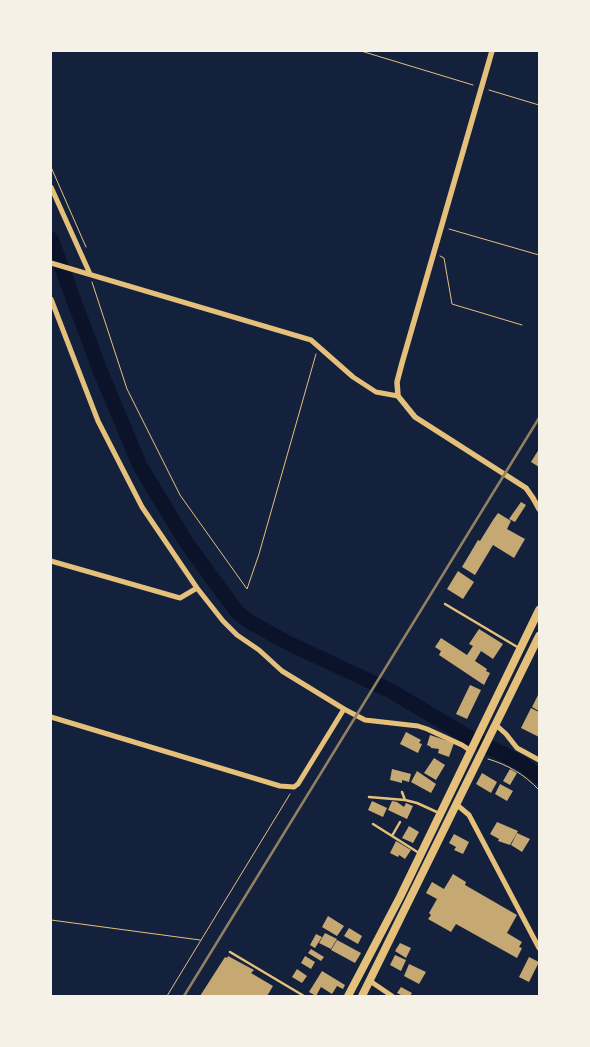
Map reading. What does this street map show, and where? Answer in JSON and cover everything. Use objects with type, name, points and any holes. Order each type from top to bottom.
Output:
[{"type":"highway","points":[[348,996],[421,854],[539,610]]},
{"type":"highway","points":[[362,996],[539,636]]},
{"type":"street","points":[[492,51],[397,382],[398,396],[415,417],[526,488],[539,509]]},
{"type":"street","points":[[51,187],[87,273]]},
{"type":"street","points":[[51,263],[311,340],[353,377],[376,392],[398,396]]},
{"type":"street","points":[[51,299],[98,421],[142,506],[197,588],[222,621],[282,671],[365,720],[418,726],[471,750]]},
{"type":"street","points":[[51,561],[180,598],[197,588]]},
{"type":"street","points":[[51,717],[280,786],[294,787],[298,784],[344,709]]},
{"type":"street","points":[[496,725],[517,748],[539,760]]},
{"type":"street","points":[[456,804],[469,815],[539,948]]},
{"type":"street","points":[[370,981],[392,996]]},
{"type":"lane","points":[[445,604],[520,649]]},
{"type":"lane","points":[[402,792],[405,800]]},
{"type":"lane","points":[[369,797],[405,800],[417,803],[440,814]]},
{"type":"lane","points":[[392,836],[400,822]]},
{"type":"lane","points":[[373,824],[421,854]]},
{"type":"lane","points":[[230,952],[304,996]]},
{"type":"path","points":[[361,51],[539,105]]},
{"type":"path","points":[[51,167],[87,250]]},
{"type":"path","points":[[441,227],[539,255]]},
{"type":"path","points":[[433,254],[444,258],[452,304],[522,326]]},
{"type":"path","points":[[87,273],[127,390],[180,494],[247,588],[260,554],[318,346]]},
{"type":"path","points":[[480,755],[520,772],[539,790]]},
{"type":"path","points":[[167,996],[294,787]]},
{"type":"path","points":[[51,920],[201,940]]},
{"type":"building","points":[[539,449],[539,467],[531,462]]},
{"type":"building","points":[[521,502],[526,505],[515,522],[509,519]]},
{"type":"building","points":[[498,513],[511,521],[507,529],[525,539],[514,558],[493,545],[475,575],[462,567],[478,540],[480,541]]},
{"type":"building","points":[[458,571],[474,582],[463,599],[447,589]]},
{"type":"building","points":[[479,629],[503,644],[493,659],[481,651],[475,661],[490,673],[484,685],[439,655],[441,651],[435,647],[441,638],[467,655],[473,646],[469,644]]},
{"type":"building","points":[[470,685],[481,690],[467,719],[456,714]]},
{"type":"building","points":[[539,693],[539,711],[532,707]]},
{"type":"building","points":[[531,708],[539,712],[539,737],[521,728]]},
{"type":"building","points":[[406,732],[421,740],[419,743],[422,744],[418,753],[400,744]]},
{"type":"building","points":[[430,735],[454,743],[449,757],[438,753],[439,749],[431,748],[427,745]]},
{"type":"building","points":[[434,758],[445,765],[436,780],[424,773]]},
{"type":"building","points":[[392,769],[411,774],[409,782],[402,780],[402,783],[390,780]]},
{"type":"building","points":[[510,769],[517,773],[510,785],[503,781]]},
{"type":"building","points":[[417,771],[436,784],[431,793],[411,782]]},
{"type":"building","points":[[482,773],[497,782],[491,793],[476,784]]},
{"type":"building","points":[[500,784],[513,791],[507,801],[495,794]]},
{"type":"building","points":[[372,801],[387,808],[383,817],[368,810]]},
{"type":"building","points":[[392,801],[404,807],[406,803],[413,806],[407,819],[388,810]]},
{"type":"building","points":[[497,822],[518,831],[510,845],[498,841],[499,839],[490,834]]},
{"type":"building","points":[[409,826],[419,832],[413,843],[402,838]]},
{"type":"building","points":[[517,833],[530,839],[522,852],[511,845]]},
{"type":"building","points":[[454,834],[469,842],[463,854],[454,850],[456,847],[449,843]]},
{"type":"building","points":[[396,841],[411,850],[405,859],[390,853]]},
{"type":"building","points":[[453,874],[466,882],[465,885],[517,915],[507,933],[522,942],[519,947],[522,948],[517,958],[456,924],[451,932],[428,919],[431,915],[429,913],[437,899],[426,893],[432,882],[444,889]]},
{"type":"building","points":[[328,916],[344,926],[337,936],[322,927]]},
{"type":"building","points":[[349,928],[362,936],[358,944],[344,936]]},
{"type":"building","points":[[325,933],[337,939],[331,949],[319,943]]},
{"type":"building","points":[[316,934],[322,937],[315,948],[310,945]]},
{"type":"building","points":[[337,940],[361,953],[355,963],[331,950]]},
{"type":"building","points":[[400,943],[411,948],[406,958],[395,951]]},
{"type":"building","points":[[311,949],[324,957],[321,961],[308,953]]},
{"type":"building","points":[[395,955],[406,960],[401,971],[390,965]]},
{"type":"building","points":[[228,956],[254,970],[251,973],[273,986],[267,996],[200,996],[225,957],[227,958]]},
{"type":"building","points":[[305,956],[315,962],[311,969],[301,963]]},
{"type":"building","points":[[529,957],[539,962],[529,982],[519,977]]},
{"type":"building","points":[[409,964],[426,972],[419,984],[404,976]]},
{"type":"building","points":[[297,969],[307,976],[302,983],[292,977]]},
{"type":"building","points":[[322,971],[345,985],[343,989],[337,986],[332,994],[321,987],[316,996],[309,992]]},
{"type":"building","points":[[401,987],[412,993],[410,996],[403,996],[397,993]]},
{"type":"waterway","points":[[51,239],[99,368],[140,466],[186,542],[238,613],[250,622],[288,643],[391,691],[465,735],[523,764],[539,777]]},
{"type":"railway","points":[[184,996],[539,418]]}]
